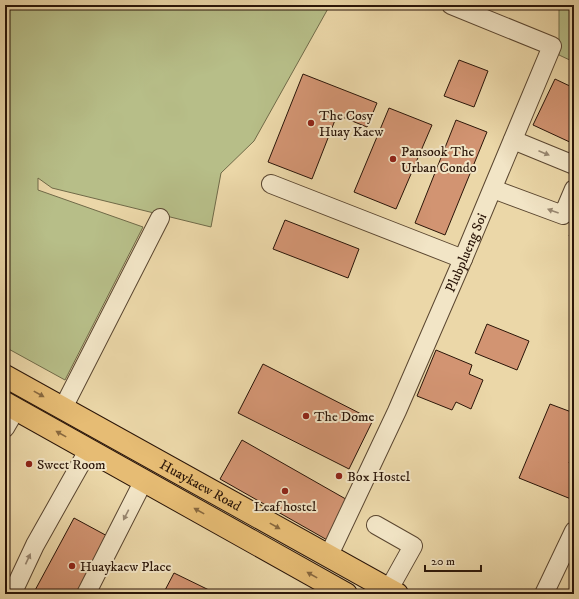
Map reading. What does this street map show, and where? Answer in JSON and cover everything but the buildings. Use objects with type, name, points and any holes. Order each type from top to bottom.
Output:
[{"type":"main road","name":"Huaykaew Road","points":[[5,376],[393,592]]},
{"type":"main road","name":"Huaykaew Road","points":[[11,406],[346,594]]},
{"type":"street","name":"Plubplueng Soi","points":[[329,556],[397,411],[464,259],[552,46],[451,5]]},
{"type":"street","points":[[514,140],[574,165]]},
{"type":"street","points":[[271,184],[464,259]]},
{"type":"street","points":[[493,189],[563,215],[574,189]]},
{"type":"street","points":[[63,408],[160,218]]},
{"type":"street","points":[[5,428],[11,406]]},
{"type":"street","points":[[12,594],[35,546],[89,449]]},
{"type":"street","points":[[86,594],[144,480]]},
{"type":"street","points":[[376,525],[413,546],[393,592]]},
{"type":"street","points":[[544,594],[574,531]]},
{"type":"green space","points":[[5,5],[330,5],[254,141],[221,173],[211,227],[52,188],[38,178],[38,190],[143,227],[65,380],[5,347]]},
{"type":"green space","points":[[559,5],[574,5],[574,62],[559,55]]},
{"type":"place","name":"The Cosy Huay Kaew","points":[[311,123]]},
{"type":"place","name":"Pansook The Urban Condo","points":[[393,159]]},
{"type":"place","name":"The Dome","points":[[306,416]]},
{"type":"place","name":"Sweet Room","points":[[29,464]]},
{"type":"place","name":"Box Hostel","points":[[339,476]]},
{"type":"place","name":"Leaf hostel","points":[[285,491]]},
{"type":"place","name":"Huaykaew Place","points":[[72,566]]}]
